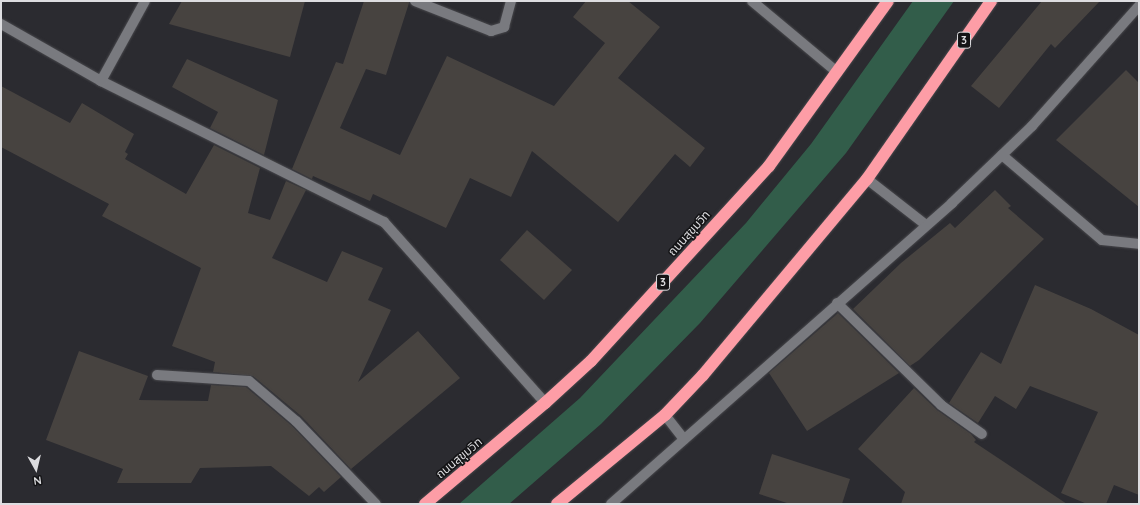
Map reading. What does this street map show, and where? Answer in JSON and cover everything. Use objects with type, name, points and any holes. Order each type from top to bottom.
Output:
[{"type":"highway","name":"ถนนสุขุมวิท","points":[[425,504],[545,404],[591,361],[769,166],[888,1]]},
{"type":"highway","name":"3","points":[[557,504],[665,416],[704,375],[867,179],[991,1]]},
{"type":"street","points":[[101,81],[145,1]]},
{"type":"street","points":[[415,1],[491,31],[504,26],[511,1]]},
{"type":"street","points":[[752,1],[837,72]]},
{"type":"street","points":[[611,504],[926,225],[1002,155],[1032,126],[1139,6]]},
{"type":"street","points":[[1,24],[101,81],[384,222],[545,404]]},
{"type":"street","points":[[1002,155],[1102,240],[1139,244]]},
{"type":"street","points":[[867,179],[926,225]]},
{"type":"street","points":[[837,303],[941,405],[982,434]]},
{"type":"street","points":[[157,374],[249,381],[296,422],[376,504]]},
{"type":"street","points":[[665,416],[684,439]]},
{"type":"green space","points":[[913,1],[954,1],[846,153],[700,323],[601,424],[509,504],[459,504],[580,398],[746,223],[811,144]]},
{"type":"building","points":[[182,1],[305,1],[290,57],[169,24]]},
{"type":"building","points":[[364,1],[409,1],[409,3],[386,75],[366,69],[340,128],[400,155],[447,56],[554,106],[605,43],[573,17],[586,1],[628,1],[660,27],[618,78],[705,148],[690,167],[675,154],[618,222],[532,151],[511,197],[470,178],[446,228],[373,194],[370,201],[313,176],[312,179],[292,169],[336,62],[343,64]]},
{"type":"building","points":[[1042,1],[1100,1],[1055,48],[1051,44],[999,108],[971,86]]},
{"type":"building","points":[[187,59],[278,100],[264,155],[210,128],[218,112],[172,87]]},
{"type":"building","points":[[1126,70],[1139,83],[1139,207],[1056,140]]},
{"type":"building","points":[[1,86],[70,123],[82,103],[134,134],[125,152],[128,154],[125,159],[186,194],[214,145],[260,168],[248,213],[270,220],[286,181],[306,190],[272,258],[327,282],[342,251],[383,268],[368,300],[391,310],[358,382],[418,331],[460,378],[351,469],[301,416],[253,376],[213,372],[215,362],[172,346],[201,268],[102,216],[109,204],[1,147]]},
{"type":"building","points":[[995,190],[1011,206],[1008,208],[1044,239],[919,360],[910,366],[853,309],[901,263],[950,223],[955,228]]},
{"type":"building","points":[[527,230],[572,270],[544,300],[500,260]]},
{"type":"building","points":[[1035,285],[1091,309],[1139,335],[1139,495],[1114,485],[1106,504],[1087,504],[1061,493],[1098,412],[1030,386],[1016,409],[995,396],[978,423],[949,403],[981,352],[1001,364]]},
{"type":"building","points":[[838,313],[899,373],[807,431],[769,373]]},
{"type":"building","points":[[79,351],[148,376],[139,400],[208,401],[211,385],[246,387],[292,426],[341,477],[324,492],[319,487],[309,496],[271,466],[200,468],[191,483],[117,483],[123,469],[46,440]]},
{"type":"building","points":[[914,388],[937,410],[971,434],[976,440],[974,442],[1067,504],[901,504],[905,492],[858,449]]},
{"type":"building","points":[[772,454],[850,479],[842,504],[790,504],[759,494]]}]
